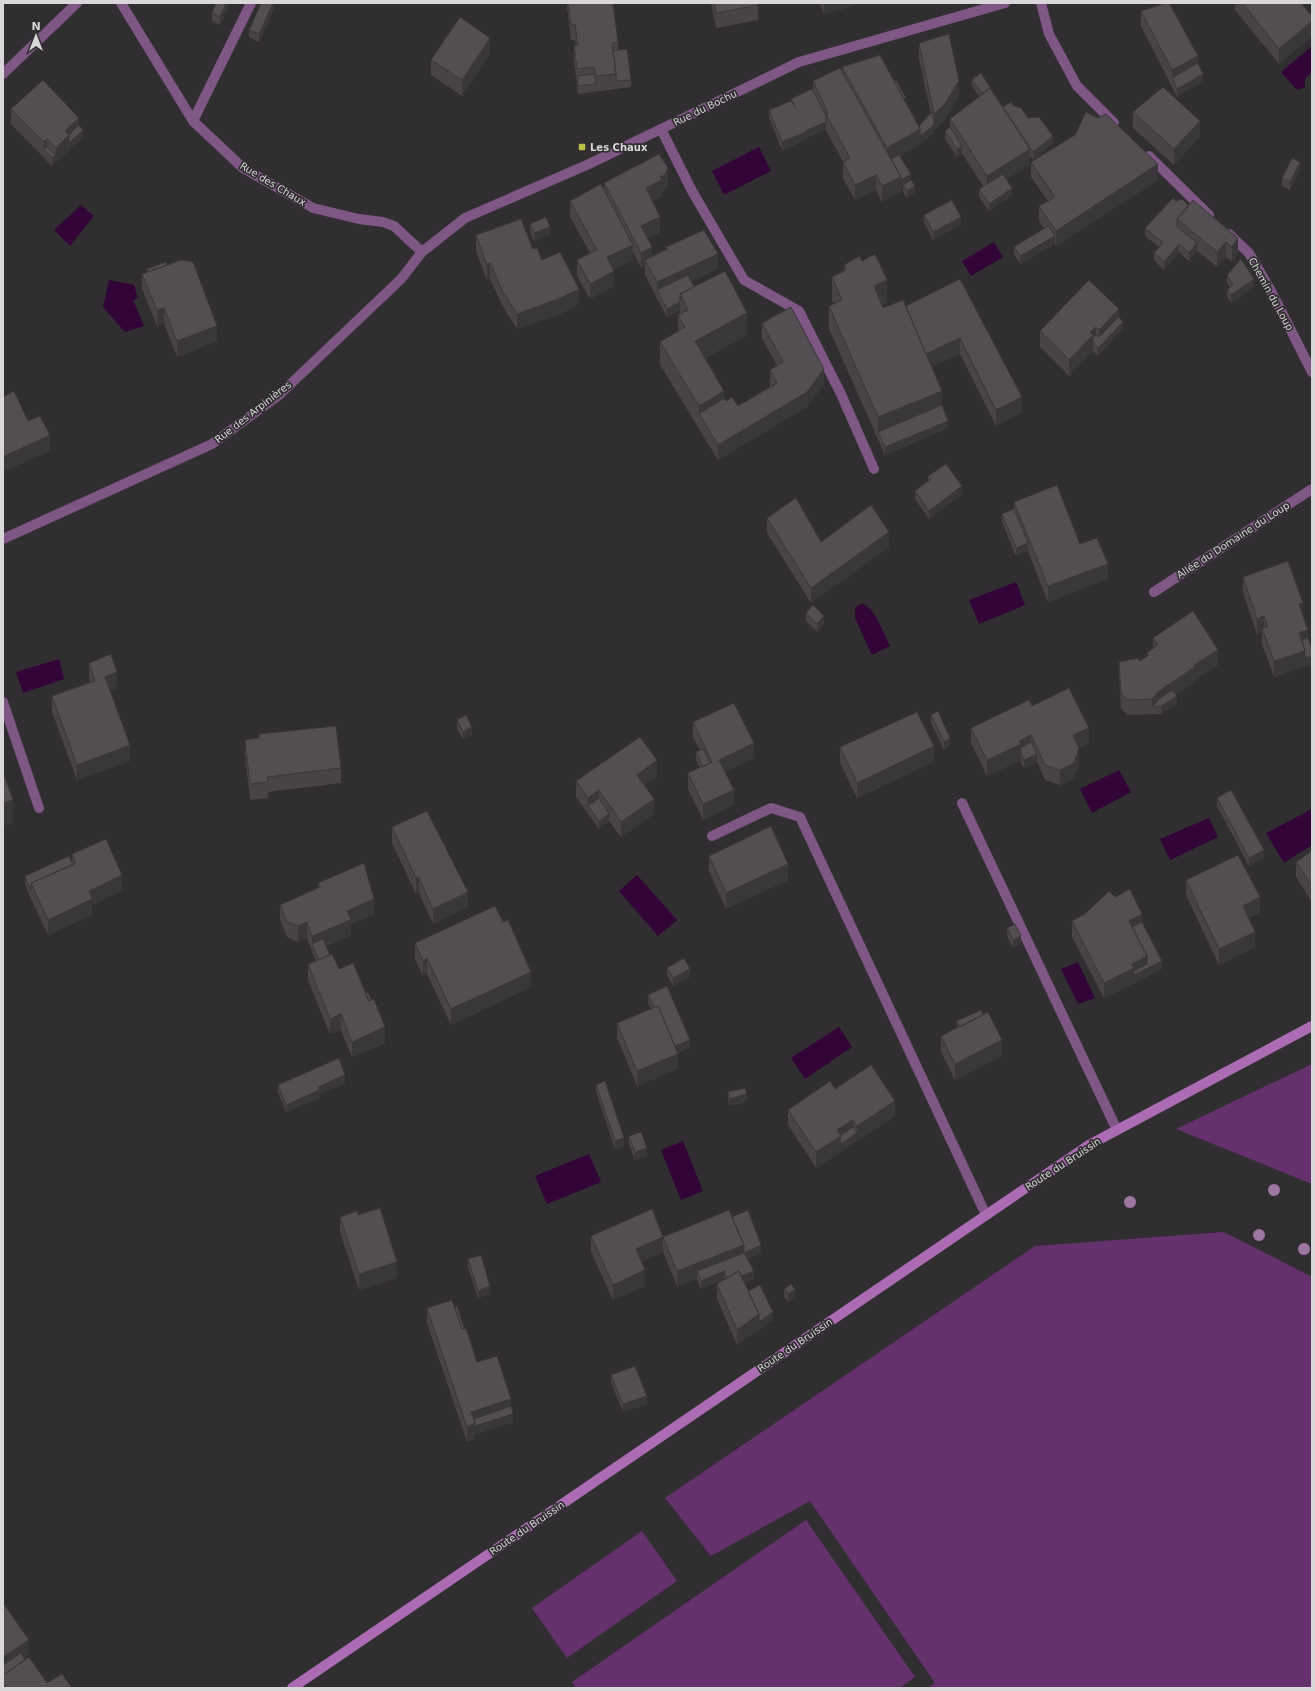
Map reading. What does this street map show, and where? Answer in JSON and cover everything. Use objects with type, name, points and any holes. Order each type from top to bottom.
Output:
[{"type":"street","points":[[3,74],[77,3]]},
{"type":"street","name":"Rue des Chaux","points":[[121,3],[193,121],[243,168],[313,208],[359,219],[383,222],[394,226],[422,252]]},
{"type":"street","points":[[193,121],[251,3]]},
{"type":"street","name":"Rue du Bochu","points":[[422,252],[465,218],[589,164],[799,62],[1005,3]]},
{"type":"street","points":[[1041,3],[1050,34],[1076,86],[1121,129]]},
{"type":"street","points":[[661,129],[692,191],[744,280],[799,312],[841,394],[874,469]]},
{"type":"street","name":"Chemin du Loup","points":[[1143,151],[1249,253],[1272,291],[1312,372]]},
{"type":"street","name":"Rue des Arpinières","points":[[3,539],[212,444],[279,395],[401,279],[422,252]]},
{"type":"street","name":"Allée du Domaine du Loup","points":[[1154,592],[1312,489]]},
{"type":"street","points":[[3,702],[39,808]]},
{"type":"street","points":[[962,803],[1117,1130]]},
{"type":"street","points":[[712,836],[771,808],[800,817],[986,1215]]},
{"type":"street","name":"Route du Bruissin","points":[[292,1688],[1089,1145],[1312,1026]]},
{"type":"shaded area","points":[[1311,47],[1312,72],[1305,78],[1305,87],[1298,90],[1281,72]]},
{"type":"shaded area","points":[[759,147],[771,171],[724,195],[712,171]]},
{"type":"shaded area","points":[[81,205],[94,216],[70,246],[54,230]]},
{"type":"shaded area","points":[[994,242],[1003,257],[971,276],[962,261]]},
{"type":"shaded area","points":[[109,280],[134,285],[138,298],[133,300],[144,326],[125,332],[103,307]]},
{"type":"shaded area","points":[[1016,582],[1025,605],[979,624],[969,600]]},
{"type":"shaded area","points":[[861,604],[866,605],[874,614],[890,646],[872,655],[855,618],[855,608]]},
{"type":"shaded area","points":[[59,659],[64,679],[23,693],[16,672]]},
{"type":"shaded area","points":[[1119,770],[1131,792],[1092,813],[1080,789]]},
{"type":"shaded area","points":[[1312,809],[1312,845],[1284,863],[1266,833]]},
{"type":"shaded area","points":[[1209,818],[1218,837],[1170,860],[1160,839]]},
{"type":"shaded area","points":[[637,875],[677,920],[658,936],[619,891]]},
{"type":"shaded area","points":[[1078,962],[1095,998],[1078,1004],[1061,969]]},
{"type":"shaded area","points":[[839,1027],[852,1047],[805,1079],[791,1058]]},
{"type":"shaded area","points":[[1312,1064],[1312,1184],[1176,1129]]},
{"type":"shaded area","points":[[683,1141],[703,1191],[681,1200],[661,1150]]},
{"type":"shaded area","points":[[589,1154],[601,1182],[547,1204],[535,1176]]},
{"type":"shaded area","points":[[1224,1232],[1312,1277],[1312,1688],[928,1688],[935,1683],[810,1501],[711,1556],[665,1498],[1035,1246]]},
{"type":"shaded area","points":[[806,1520],[915,1677],[900,1688],[576,1688],[572,1682]]},
{"type":"shaded area","points":[[642,1531],[677,1581],[567,1658],[532,1608]]},
{"type":"building","points":[[216,3],[226,3],[220,17],[212,13]]},
{"type":"building","points":[[261,3],[273,3],[259,34],[249,30]]},
{"type":"building","points":[[568,3],[613,3],[618,43],[612,43],[616,74],[596,76],[594,67],[577,69],[574,45],[578,45],[575,24],[571,25]]},
{"type":"building","points":[[714,3],[758,3],[758,5],[716,13]]},
{"type":"building","points":[[1169,3],[1198,56],[1172,70],[1141,11]]},
{"type":"building","points":[[1242,3],[1301,3],[1312,16],[1312,21],[1279,49]]},
{"type":"building","points":[[460,17],[490,38],[462,80],[431,60]]},
{"type":"building","points":[[949,34],[959,81],[944,105],[934,114],[919,43]]},
{"type":"building","points":[[627,49],[631,80],[616,81],[613,51]]},
{"type":"building","points":[[880,55],[920,129],[887,148],[842,67]]},
{"type":"building","points":[[1198,63],[1203,74],[1177,89],[1172,78]]},
{"type":"building","points":[[840,68],[901,177],[882,186],[876,175],[855,185],[843,162],[850,158],[826,114],[828,113],[813,81]]},
{"type":"building","points":[[981,73],[991,89],[990,88],[982,94],[972,79]]},
{"type":"building","points":[[594,74],[596,84],[578,86],[577,76]]},
{"type":"building","points":[[43,80],[79,118],[65,131],[69,135],[56,148],[47,139],[44,142],[11,109]]},
{"type":"building","points":[[896,80],[906,98],[904,99],[894,81]]},
{"type":"building","points":[[1163,87],[1200,121],[1174,149],[1133,112]]},
{"type":"building","points":[[990,88],[1030,149],[987,176],[950,119]]},
{"type":"building","points":[[812,89],[826,116],[826,122],[782,142],[769,110],[791,101],[796,109],[791,99]]},
{"type":"building","points":[[1011,102],[1014,106],[1021,108],[1028,118],[1039,117],[1053,136],[1033,152],[1003,107]]},
{"type":"building","points":[[932,112],[934,122],[933,126],[920,136],[919,126]]},
{"type":"building","points":[[1086,112],[1098,118],[1106,114],[1158,164],[1056,231],[1039,206],[1055,197],[1031,162],[1075,135]]},
{"type":"building","points":[[79,125],[83,130],[69,143],[69,135]]},
{"type":"building","points":[[950,127],[962,146],[957,149],[945,131]]},
{"type":"building","points":[[47,147],[56,155],[52,158],[44,150]]},
{"type":"building","points":[[659,154],[668,168],[665,175],[660,177],[662,180],[646,188],[660,217],[641,226],[652,247],[641,253],[604,183]]},
{"type":"building","points":[[899,155],[911,174],[901,180],[901,177],[891,159]]},
{"type":"building","points":[[1292,158],[1300,162],[1290,182],[1282,178]]},
{"type":"building","points":[[1003,174],[1012,188],[989,204],[979,189]]},
{"type":"building","points":[[911,180],[915,186],[907,191],[903,185]]},
{"type":"building","points":[[601,184],[633,245],[607,257],[614,271],[590,284],[577,260],[597,250],[570,201]]},
{"type":"building","points":[[1173,198],[1176,201],[1182,199],[1189,206],[1177,219],[1177,227],[1197,243],[1189,253],[1179,244],[1164,262],[1154,253],[1163,243],[1145,228]]},
{"type":"building","points":[[952,200],[961,217],[933,232],[924,215]]},
{"type":"building","points":[[1193,200],[1238,238],[1232,247],[1226,242],[1217,252],[1177,219]]},
{"type":"building","points":[[546,217],[550,227],[534,233],[530,224]]},
{"type":"building","points":[[521,219],[533,249],[537,248],[542,260],[560,252],[579,289],[558,299],[517,314],[502,290],[490,263],[487,265],[476,235]]},
{"type":"building","points":[[1048,226],[1055,236],[1020,256],[1014,247]]},
{"type":"building","points":[[704,230],[718,254],[657,282],[645,260],[667,249],[666,247]]},
{"type":"building","points":[[875,254],[887,280],[874,286],[883,308],[903,300],[942,391],[878,417],[829,306],[842,300],[832,277],[846,270],[844,265],[860,256],[862,261]]},
{"type":"building","points":[[1241,259],[1254,279],[1231,295],[1227,290],[1233,285],[1227,275]]},
{"type":"building","points":[[181,260],[193,262],[217,326],[177,341],[164,308],[157,310],[142,274]]},
{"type":"building","points":[[166,262],[167,265],[148,272],[147,269]]},
{"type":"building","points":[[725,271],[747,313],[695,341],[724,391],[699,406],[660,342],[685,327],[678,315],[688,310],[680,294]]},
{"type":"building","points":[[688,275],[694,287],[680,294],[680,302],[667,309],[657,290]]},
{"type":"building","points":[[960,279],[1022,397],[996,410],[960,338],[926,354],[906,306]]},
{"type":"building","points":[[1089,280],[1119,309],[1099,330],[1096,327],[1090,332],[1093,335],[1069,360],[1040,331]]},
{"type":"building","points":[[791,307],[824,369],[807,392],[718,445],[699,414],[724,398],[726,401],[732,397],[738,406],[777,383],[770,370],[783,362],[762,323]]},
{"type":"building","points":[[1119,317],[1123,322],[1098,348],[1093,343],[1093,337],[1096,335],[1099,337]]},
{"type":"building","points":[[14,391],[28,421],[40,416],[50,435],[3,457],[3,397]]},
{"type":"building","points":[[942,405],[948,421],[885,447],[878,432]]},
{"type":"building","points":[[946,464],[962,486],[929,511],[915,491],[931,479],[928,476]]},
{"type":"building","points":[[1057,485],[1080,544],[1097,538],[1108,564],[1048,586],[1014,502]]},
{"type":"building","points":[[796,498],[821,542],[871,505],[889,532],[811,588],[767,518]]},
{"type":"building","points":[[1014,509],[1028,543],[1016,548],[1002,514]]},
{"type":"building","points":[[1288,561],[1303,603],[1299,604],[1308,630],[1299,633],[1305,651],[1274,661],[1262,628],[1268,627],[1264,616],[1257,619],[1243,577]]},
{"type":"building","points":[[813,605],[824,616],[817,624],[806,613]]},
{"type":"building","points":[[1193,611],[1218,650],[1194,665],[1195,667],[1159,691],[1152,699],[1128,700],[1121,694],[1119,662],[1138,658],[1140,661],[1149,655],[1147,653],[1158,645],[1153,638]]},
{"type":"building","points":[[1308,638],[1312,649],[1312,656],[1305,658],[1302,640]]},
{"type":"building","points":[[111,654],[117,672],[105,677],[130,745],[77,765],[52,696],[95,681],[89,663]]},
{"type":"building","points":[[1069,688],[1089,728],[1073,735],[1079,748],[1074,763],[1060,770],[1045,765],[1031,735],[1019,741],[1021,744],[987,760],[971,728],[1029,700],[1032,706]]},
{"type":"building","points":[[1172,690],[1177,696],[1161,706],[1152,707],[1159,699]]},
{"type":"building","points":[[734,703],[754,743],[719,760],[734,790],[703,804],[688,773],[712,762],[693,722]]},
{"type":"building","points":[[938,711],[950,738],[944,742],[931,715]]},
{"type":"building","points":[[917,712],[934,746],[857,783],[840,747]]},
{"type":"building","points":[[466,715],[472,727],[463,732],[457,720]]},
{"type":"building","points":[[336,726],[341,768],[267,777],[268,782],[250,784],[245,740],[259,738],[259,734]]},
{"type":"building","points":[[640,737],[657,760],[637,775],[654,799],[621,822],[599,790],[588,798],[576,781]]},
{"type":"building","points":[[1031,742],[1037,754],[1024,760],[1021,748]]},
{"type":"building","points":[[703,749],[710,763],[703,767],[696,752]]},
{"type":"building","points":[[3,772],[13,800],[3,803]]},
{"type":"building","points":[[1231,790],[1264,850],[1249,858],[1217,798]]},
{"type":"building","points":[[599,798],[609,814],[599,821],[588,806]]},
{"type":"building","points":[[427,811],[468,892],[433,909],[419,878],[416,878],[392,827]]},
{"type":"building","points":[[771,826],[788,864],[726,893],[709,856]]},
{"type":"building","points":[[106,839],[122,875],[89,891],[92,899],[48,920],[31,883],[76,863],[72,854]]},
{"type":"building","points":[[1312,851],[1312,886],[1296,862]]},
{"type":"building","points":[[1238,855],[1260,897],[1243,906],[1255,932],[1219,949],[1186,880]]},
{"type":"building","points":[[69,856],[73,865],[31,883],[31,891],[25,876]]},
{"type":"building","points":[[364,863],[374,899],[347,911],[351,920],[312,936],[307,922],[298,926],[287,922],[280,905],[320,887],[318,883]]},
{"type":"building","points":[[1130,889],[1142,914],[1129,921],[1147,956],[1132,964],[1134,968],[1104,983],[1072,921],[1085,914],[1109,891],[1115,897]]},
{"type":"building","points":[[495,906],[503,922],[508,920],[531,972],[451,1009],[427,958],[423,961],[415,943]]},
{"type":"building","points":[[1142,922],[1162,961],[1134,975],[1134,971],[1147,964],[1147,956],[1132,927]]},
{"type":"building","points":[[1015,924],[1021,936],[1013,940],[1007,928]]},
{"type":"building","points":[[323,939],[330,955],[319,960],[312,944]]},
{"type":"building","points":[[332,954],[339,969],[353,963],[369,1001],[374,999],[385,1027],[352,1042],[341,1014],[330,1019],[308,964]]},
{"type":"building","points":[[684,958],[690,969],[673,978],[667,968]]},
{"type":"building","points":[[667,986],[690,1040],[675,1046],[658,1006],[654,1007],[648,995]]},
{"type":"building","points":[[368,992],[371,1000],[369,1001],[365,993]]},
{"type":"building","points":[[658,1006],[678,1054],[637,1071],[617,1023]]},
{"type":"building","points":[[981,1010],[983,1015],[960,1027],[957,1021]]},
{"type":"building","points":[[988,1012],[1002,1040],[955,1064],[941,1036]]},
{"type":"building","points":[[339,1058],[345,1075],[318,1087],[320,1090],[286,1105],[278,1085]]},
{"type":"building","points":[[871,1065],[895,1101],[857,1126],[853,1120],[837,1130],[841,1136],[816,1152],[788,1110],[830,1081],[835,1089]]},
{"type":"building","points":[[605,1081],[624,1138],[615,1141],[596,1085]]},
{"type":"building","points":[[745,1088],[747,1094],[729,1099],[728,1092]]},
{"type":"building","points":[[853,1127],[857,1133],[841,1144],[840,1136]]},
{"type":"building","points":[[641,1132],[647,1148],[635,1152],[629,1136]]},
{"type":"building","points":[[380,1208],[397,1262],[359,1274],[340,1217],[357,1211],[358,1215]]},
{"type":"building","points":[[652,1209],[663,1237],[636,1249],[645,1270],[613,1285],[591,1236]]},
{"type":"building","points":[[729,1210],[744,1245],[677,1271],[663,1237]]},
{"type":"building","points":[[748,1210],[761,1245],[744,1253],[744,1245],[732,1217]]},
{"type":"building","points":[[744,1253],[754,1271],[741,1276],[739,1271],[727,1278],[724,1271],[701,1281],[697,1271]]},
{"type":"building","points":[[481,1255],[490,1286],[478,1291],[468,1259]]},
{"type":"building","points":[[739,1271],[759,1314],[737,1330],[717,1284]]},
{"type":"building","points":[[791,1284],[795,1289],[788,1294],[784,1289]]},
{"type":"building","points":[[760,1285],[773,1312],[759,1322],[759,1314],[748,1291]]},
{"type":"building","points":[[452,1300],[462,1329],[466,1328],[477,1362],[497,1356],[511,1399],[471,1412],[475,1423],[467,1427],[427,1308]]},
{"type":"building","points":[[457,1306],[464,1328],[462,1329],[455,1307]]},
{"type":"building","points":[[635,1366],[647,1396],[623,1404],[611,1375]]},
{"type":"building","points":[[511,1406],[513,1414],[475,1426],[474,1419]]},
{"type":"building","points":[[3,1603],[29,1640],[3,1657]]},
{"type":"building","points":[[21,1653],[25,1660],[3,1675],[3,1665]]},
{"type":"building","points":[[29,1657],[47,1683],[62,1674],[72,1688],[7,1688],[3,1683],[3,1675]]},
{"type":"place","name":"Les Chaux","points":[[582,147]]}]
